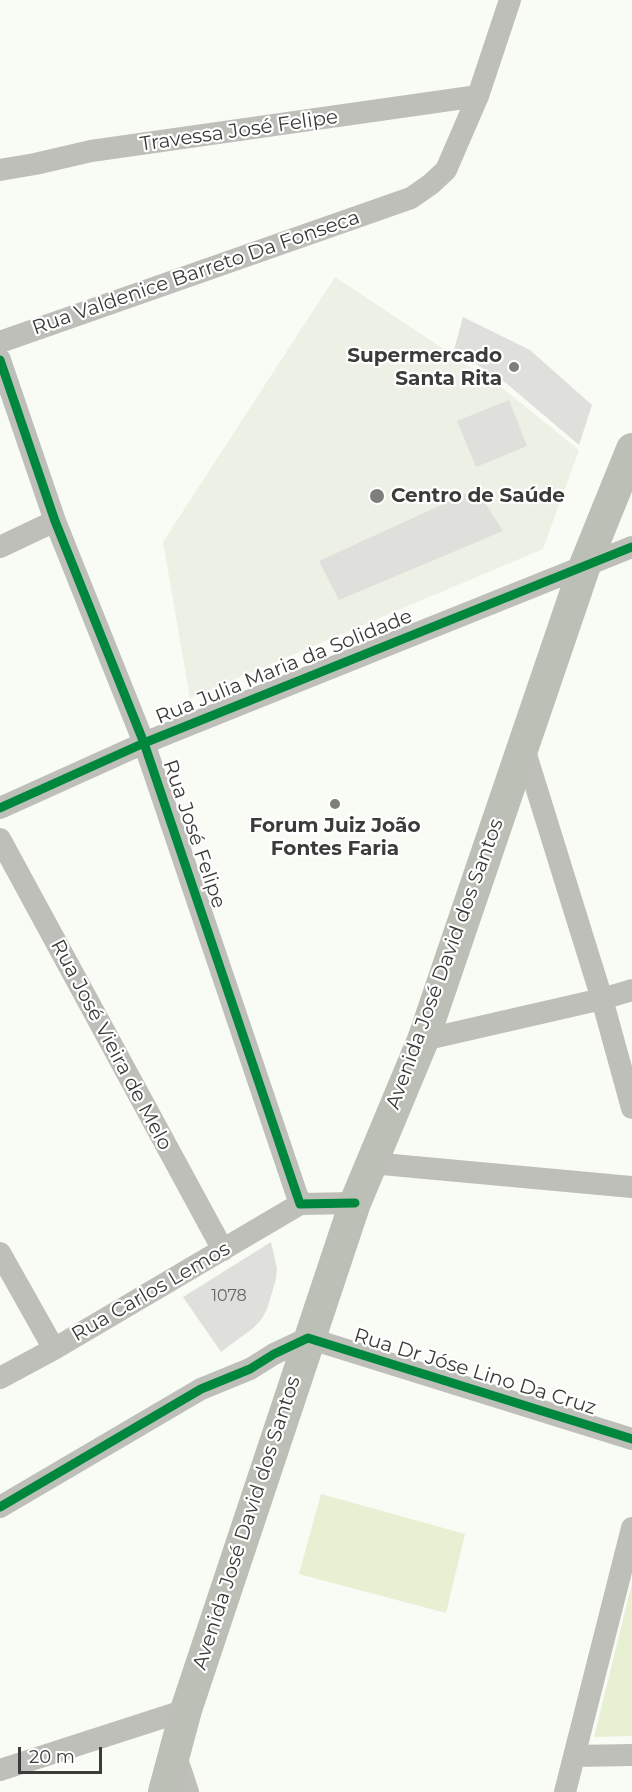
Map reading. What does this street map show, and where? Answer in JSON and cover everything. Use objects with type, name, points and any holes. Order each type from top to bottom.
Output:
[{"type":"main road","name":"Avenida José David dos Santos","points":[[164,1792],[186,1710],[308,1338],[355,1203],[423,1040],[585,565],[632,449]]},
{"type":"street","name":"Rua Valdenice Barreto Da Fonseca","points":[[0,342],[411,198],[446,170],[478,96],[510,0]]},
{"type":"street","name":"Travessa José Felipe","points":[[0,170],[91,151],[478,96]]},
{"type":"street","name":"Rua José Felipe","points":[[0,360],[55,522],[144,743],[300,1204]]},
{"type":"street","points":[[0,547],[55,522]]},
{"type":"street","name":"Rua Julia Maria da Solidade","points":[[0,808],[144,743],[632,548]]},
{"type":"street","points":[[523,745],[602,999],[632,1108]]},
{"type":"street","name":"Rua José Vieira de Melo","points":[[0,839],[223,1250]]},
{"type":"street","points":[[423,1040],[632,990]]},
{"type":"street","points":[[371,1163],[632,1187]]},
{"type":"street","points":[[300,1204],[355,1203]]},
{"type":"street","name":"Rua Carlos Lemos","points":[[0,1378],[54,1349],[300,1204]]},
{"type":"street","points":[[0,1252],[54,1349]]},
{"type":"street","points":[[0,1508],[201,1389],[250,1369],[274,1354],[308,1338]]},
{"type":"street","name":"Rua Dr Jóse Lino Da Cruz","points":[[308,1338],[632,1439]]},
{"type":"street","points":[[566,1792],[632,1528]]},
{"type":"street","points":[[0,1770],[186,1710]]},
{"type":"street","points":[[175,1753],[188,1792]]},
{"type":"street","points":[[574,1756],[632,1755]]},
{"type":"shaded area","name":"Centro de Saúde","points":[[335,277],[501,387],[579,450],[543,549],[190,698],[163,542]]},
{"type":"green space","points":[[321,1494],[465,1534],[446,1613],[299,1574]]},
{"type":"green space","points":[[632,1583],[632,1736],[594,1737]]},
{"type":"building","name":"Supermercado Santa Rita","points":[[463,317],[530,350],[592,405],[579,445],[506,383],[454,350]]},
{"type":"building","points":[[509,400],[527,446],[476,467],[457,421]]},
{"type":"building","points":[[476,489],[503,531],[339,600],[319,561]]},
{"type":"building","points":[[271,1242],[277,1268],[267,1309],[252,1329],[221,1352],[183,1297]]},
{"type":"cycle path","points":[[0,360],[55,521],[144,743],[300,1204],[355,1203]]},
{"type":"cycle path","points":[[0,808],[144,743],[632,547]]},
{"type":"cycle path","points":[[0,1507],[201,1389],[250,1369],[274,1354],[308,1338],[632,1439]]},
{"type":"place","name":"Supermercado Santa Rita","points":[[514,367]]},
{"type":"place","name":"Centro de Saúde","points":[[377,496]]},
{"type":"place","name":"Forum Juiz João Fontes Faria","points":[[335,804]]}]
